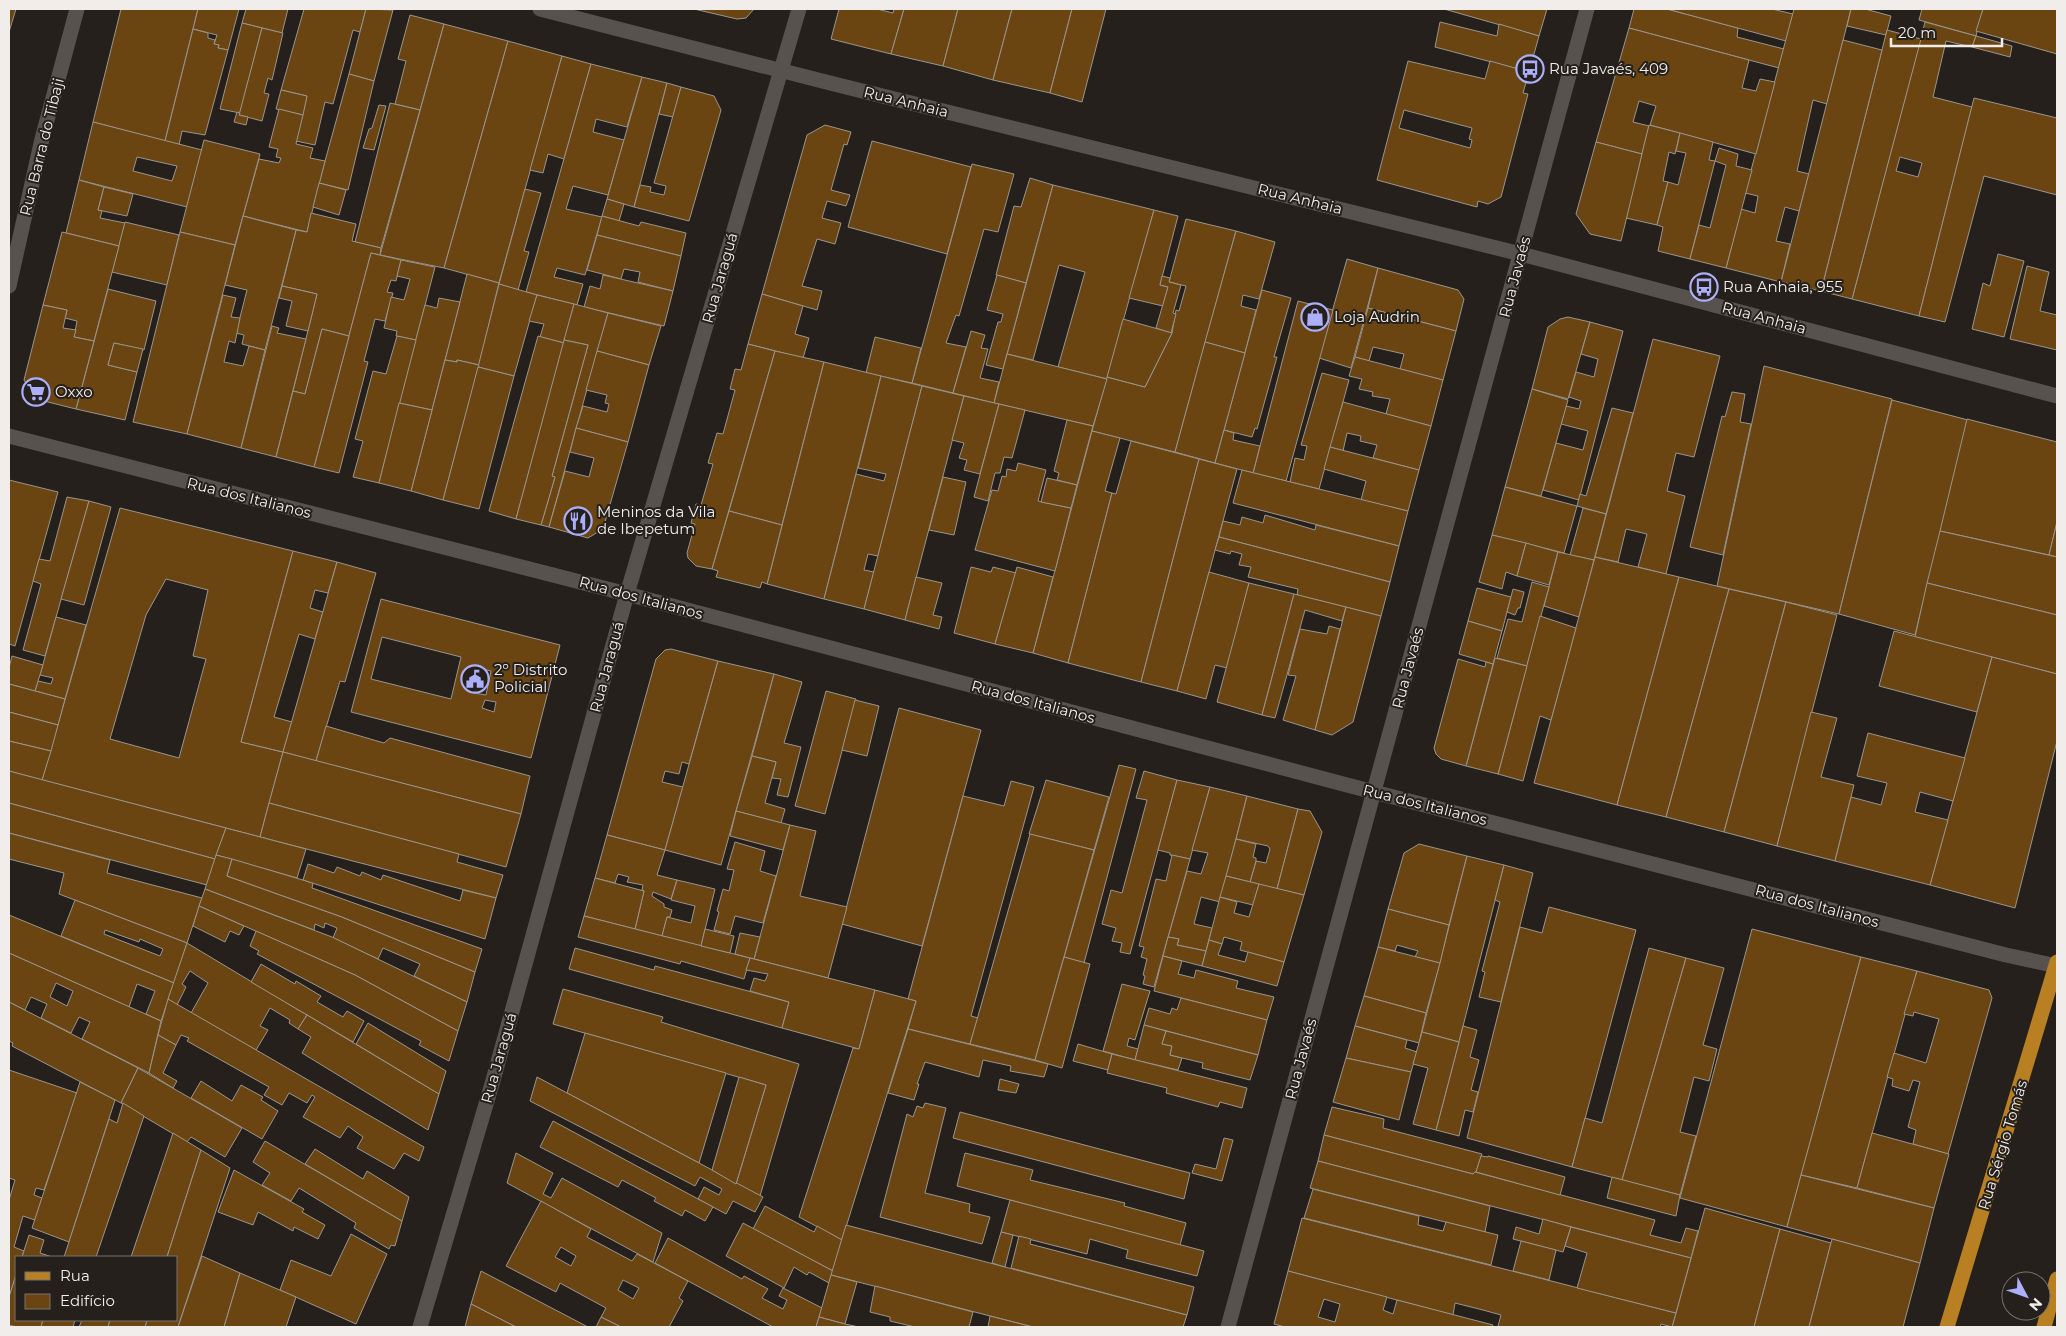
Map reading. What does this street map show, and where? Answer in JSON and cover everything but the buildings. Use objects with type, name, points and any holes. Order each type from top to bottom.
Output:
[{"type":"main road","name":"Rua Sérgio Tomás","points":[[1947,1327],[2057,965]]},
{"type":"main road","points":[[2044,1327],[2057,1279]]},
{"type":"street","name":"Rua Barra do Tibaji","points":[[9,286],[42,139],[77,9]]},
{"type":"street","name":"Rua Anhaia","points":[[540,9],[1521,254],[2057,396]]},
{"type":"street","name":"Rua Jaraguá","points":[[420,1327],[492,1084],[627,594],[799,9]]},
{"type":"street","name":"Rua Javaés","points":[[1228,1327],[1588,9]]},
{"type":"street","name":"Rua dos Italianos","points":[[9,436],[627,594],[1374,792],[2006,955],[2057,965]]},
{"type":"place","name":"Rua Javaés, 409","points":[[1530,69]]},
{"type":"place","name":"Rua Anhaia, 955","points":[[1704,287]]},
{"type":"place","name":"Loja Audrin","points":[[1315,317]]},
{"type":"place","name":"Oxxo","points":[[36,392]]},
{"type":"place","name":"Meninos da Vila de Ibepetum","points":[[578,521]]},
{"type":"place","name":"2º Distrito Policial","points":[[475,679]]}]
